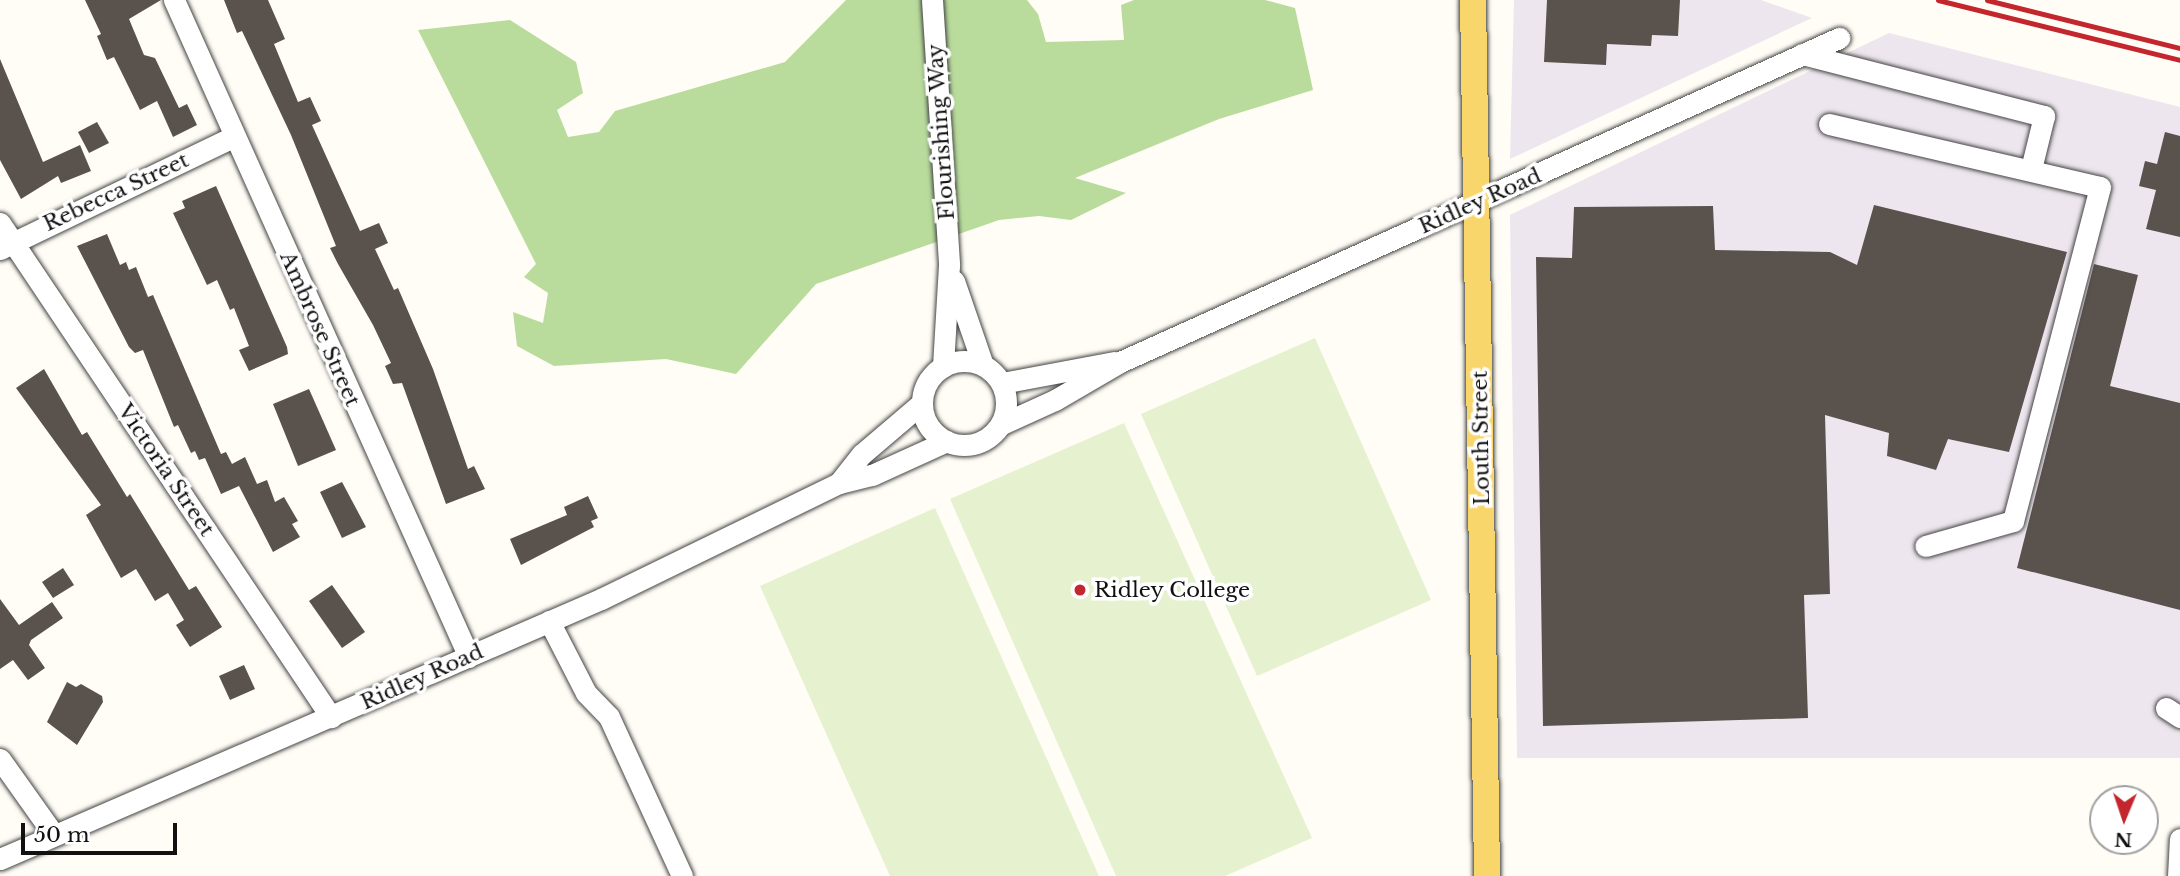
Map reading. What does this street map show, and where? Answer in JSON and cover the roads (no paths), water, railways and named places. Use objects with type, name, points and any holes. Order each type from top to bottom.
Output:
[{"type":"main road","name":"Louth Street","points":[[1473,0],[1487,876]]},
{"type":"street","name":"Ambrose Street","points":[[174,0],[233,137],[470,656]]},
{"type":"street","name":"Flourishing Way","points":[[932,0],[949,265],[943,366]]},
{"type":"street","name":"Ridley Road","points":[[1002,424],[1055,400],[1120,362],[1839,38]]},
{"type":"street","points":[[1802,54],[2045,116],[2031,169]]},
{"type":"street","points":[[1829,124],[2100,187],[2013,521],[1925,546]]},
{"type":"street","name":"Rebecca Street","points":[[6,244],[233,137]]},
{"type":"street","name":"Victoria Street","points":[[0,223],[6,244],[331,717]]},
{"type":"street","name":"Flourishing Way","points":[[949,265],[983,365]]},
{"type":"street","points":[[970,361],[983,365],[1002,383],[1006,396],[1002,424],[983,440],[971,444],[947,441],[931,430],[922,403],[924,388],[943,366],[970,361]]},
{"type":"street","name":"Ridley Road","points":[[1002,383],[1120,362]]},
{"type":"street","name":"Ridley Road","points":[[839,483],[862,454],[922,403]]},
{"type":"street","name":"Ridley Road","points":[[0,859],[549,621],[839,483],[872,475],[947,441]]},
{"type":"street","points":[[549,621],[586,693],[609,717],[682,876]]},
{"type":"street","points":[[0,759],[54,835]]},
{"type":"street","points":[[2178,876],[2180,839]]},
{"type":"railway","points":[[1938,0],[2180,60]]},
{"type":"railway","points":[[1987,0],[2180,48]]},
{"type":"place","name":"Ridley College","points":[[1080,590]]}]
